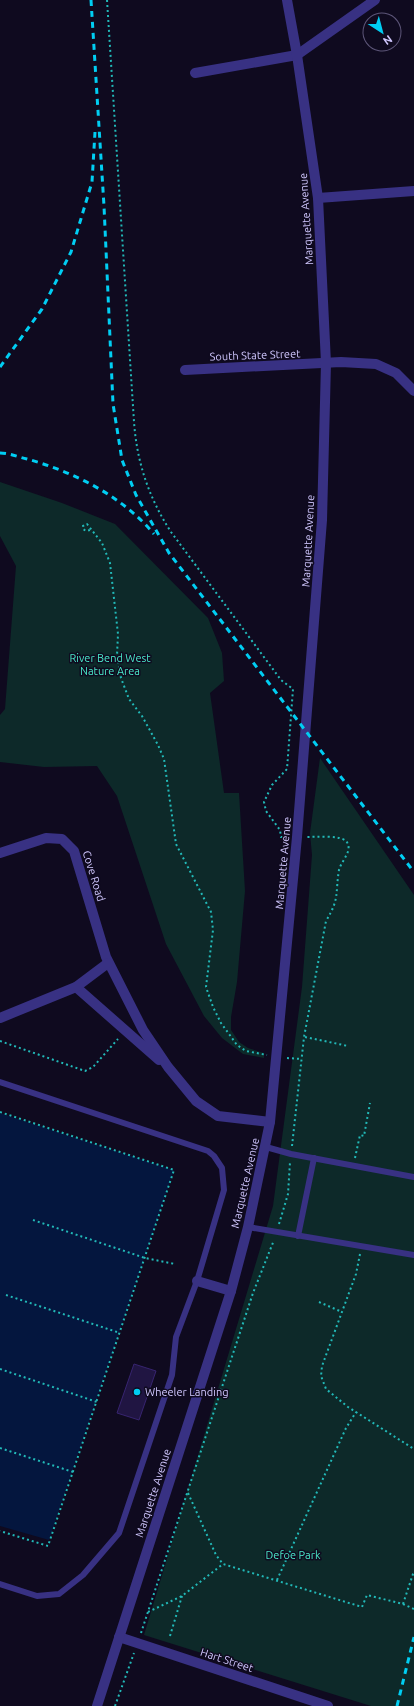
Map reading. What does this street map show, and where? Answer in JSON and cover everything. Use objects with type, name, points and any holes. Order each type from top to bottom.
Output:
[{"type":"street","name":"Marquette Avenue","points":[[97,1706],[231,1291],[248,1227],[266,1147],[270,1122],[297,837],[322,520],[326,363],[318,198],[297,55],[287,0]]},
{"type":"street","points":[[195,73],[297,55],[375,0]]},
{"type":"street","points":[[318,198],[414,191]]},
{"type":"street","name":"South State Street","points":[[185,370],[326,363],[376,364],[396,373],[414,391]]},
{"type":"street","name":"Cove Road","points":[[0,854],[46,838],[62,839],[74,851],[108,963],[143,1030],[168,1067],[196,1100],[218,1116],[270,1122]]},
{"type":"street","points":[[0,1018],[76,987],[108,963]]},
{"type":"street","name":"Cove Road","points":[[76,987],[124,1031],[168,1067]]},
{"type":"street","points":[[197,1281],[231,1291]]},
{"type":"street","name":"Hart Street","points":[[119,1637],[328,1706]]},
{"type":"lane","points":[[0,1082],[208,1151],[214,1156],[222,1168],[224,1190],[197,1281],[176,1337],[172,1375],[119,1533],[83,1575],[59,1594],[37,1596],[0,1584]]},
{"type":"lane","points":[[266,1147],[291,1154],[414,1177]]},
{"type":"lane","points":[[298,1236],[314,1158]]},
{"type":"lane","points":[[248,1227],[414,1255]]},
{"type":"path","points":[[107,0],[134,422],[141,470],[156,510],[171,532],[281,680],[293,689],[287,769],[272,785],[264,802],[266,811],[280,830],[281,837],[338,838],[345,840],[348,845],[348,851],[339,869],[338,897],[334,909],[326,921],[304,1037],[288,1194],[277,1233],[253,1293],[138,1643],[115,1706]]},
{"type":"path","points":[[90,530],[102,542],[110,563],[118,634],[117,655],[121,678],[129,699],[142,716],[164,759],[176,844],[211,912],[213,930],[206,987],[213,1006],[221,1024],[237,1045],[246,1051],[302,1059]]},
{"type":"path","points":[[0,1041],[84,1071],[93,1067],[124,1031]]},
{"type":"path","points":[[304,1037],[348,1046]]},
{"type":"path","points":[[353,1165],[360,1135],[364,1136],[370,1104]]},
{"type":"path","points":[[0,1112],[174,1170],[48,1546],[0,1531]]},
{"type":"path","points":[[33,1220],[145,1258],[175,1264]]},
{"type":"path","points":[[361,1246],[356,1274],[322,1366],[321,1376],[326,1390],[356,1412],[414,1448]]},
{"type":"path","points":[[6,1295],[120,1333]]},
{"type":"path","points":[[319,1302],[342,1312]]},
{"type":"path","points":[[0,1369],[96,1402]]},
{"type":"path","points":[[277,1580],[346,1428],[356,1412]]},
{"type":"path","points":[[0,1448],[73,1472]]},
{"type":"path","points":[[188,1493],[194,1502],[216,1555],[224,1564],[362,1607],[367,1595],[403,1604],[414,1609]]},
{"type":"path","points":[[148,1612],[182,1596],[224,1564]]},
{"type":"path","points":[[403,1604],[414,1571]]},
{"type":"path","points":[[170,1636],[182,1596]]},
{"type":"green space","name":"River Bend West Nature Area","points":[[0,482],[62,503],[115,524],[208,618],[222,653],[224,681],[210,693],[224,793],[239,793],[245,891],[237,982],[231,1017],[231,1030],[239,1042],[248,1048],[264,1053],[264,1058],[243,1054],[222,1038],[204,1016],[166,944],[117,796],[97,766],[44,767],[0,762],[0,715],[5,709],[16,566],[0,536]]},
{"type":"green space","name":"Defoe Park","points":[[320,758],[414,895],[414,1706],[371,1706],[144,1635],[273,1206],[302,987],[312,855],[310,833]]},
{"type":"water","points":[[0,1113],[174,1170],[49,1540],[0,1526]]},
{"type":"building","name":"Wheeler Landing","points":[[134,1364],[156,1371],[139,1420],[117,1413]]},
{"type":"railway","points":[[91,0],[104,206],[113,404],[122,460],[136,495],[169,553],[414,872]]},
{"type":"railway","points":[[0,367],[42,309],[71,252],[92,182],[95,132]]},
{"type":"railway","points":[[0,453],[10,454],[45,464],[79,478],[96,487],[127,508],[154,534]]},
{"type":"railway","points":[[397,1706],[414,1637]]},
{"type":"place","name":"Wheeler Landing","points":[[137,1392]]}]
